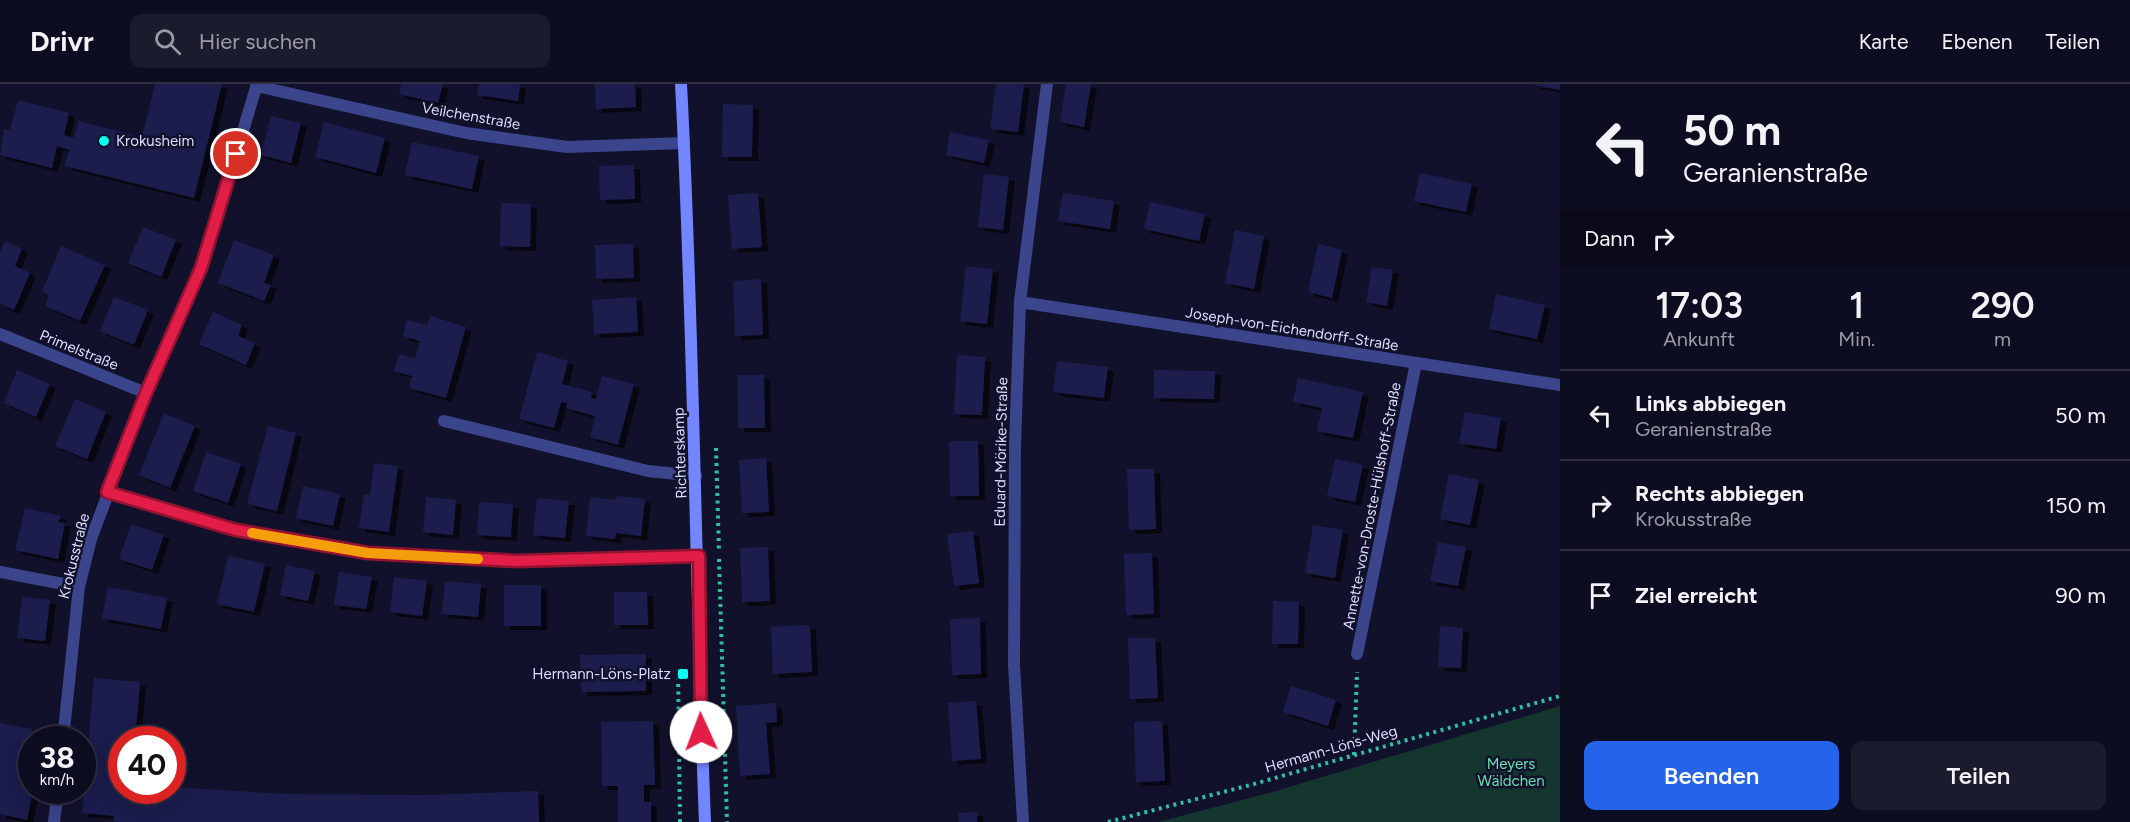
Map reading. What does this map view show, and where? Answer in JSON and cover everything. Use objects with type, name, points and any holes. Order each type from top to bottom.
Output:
[{"type":"street","name":"Richterskamp","points":[[681,84],[699,556],[699,665],[705,822]]},
{"type":"street","name":"Eduard-Mörike-Straße","points":[[1023,822],[1014,665],[1015,445],[1020,302],[1047,84]]},
{"type":"street","name":"Veilchenstraße","points":[[256,85],[466,133],[567,147],[684,143]]},
{"type":"street","name":"Krokusstraße","points":[[64,726],[79,586],[107,492],[146,393],[201,268],[256,85]]},
{"type":"street","name":"Joseph-von-Eichendorff-Straße","points":[[1020,302],[1560,385]]},
{"type":"street","name":"Primelstraße","points":[[0,334],[146,393]]},
{"type":"street","name":"Annette-von-Droste-Hülshoff-Straße","points":[[1357,654],[1416,363]]},
{"type":"street","points":[[444,421],[648,471],[696,476]]},
{"type":"street","points":[[107,492],[236,530],[368,553],[517,561],[699,556]]},
{"type":"street","points":[[0,572],[79,586]]},
{"type":"street","points":[[54,822],[56,804]]},
{"type":"path","points":[[1353,755],[1357,654]]},
{"type":"path","name":"Hermann-Löns-Weg","points":[[1108,822],[1560,696]]},
{"type":"green space","name":"Meyers Wäldchen","points":[[1560,706],[1560,822],[1158,822],[1269,793]]},
{"type":"building","name":"Krokusheim","points":[[155,84],[222,84],[194,198],[65,166],[69,150],[57,146],[52,168],[0,155],[4,129],[10,130],[18,100],[69,113],[64,135],[74,138],[78,121],[142,137]]},
{"type":"building","points":[[401,84],[443,84],[438,103],[399,94]]},
{"type":"building","points":[[479,84],[520,84],[518,101],[477,95]]},
{"type":"building","points":[[595,84],[635,84],[636,107],[596,109]]},
{"type":"building","points":[[996,84],[1024,84],[1018,132],[990,129]]},
{"type":"building","points":[[1066,84],[1091,84],[1084,127],[1060,122]]},
{"type":"building","points":[[1560,84],[1560,90],[1534,85]]},
{"type":"building","points":[[723,104],[753,105],[752,157],[722,157]]},
{"type":"building","points":[[271,116],[301,123],[291,163],[261,155]]},
{"type":"building","points":[[324,122],[385,138],[376,173],[315,157]]},
{"type":"building","points":[[950,132],[989,140],[984,163],[946,155]]},
{"type":"building","points":[[412,142],[479,156],[472,189],[405,175]]},
{"type":"building","points":[[634,165],[635,199],[600,200],[599,166]]},
{"type":"building","points":[[1420,173],[1472,184],[1466,212],[1414,201]]},
{"type":"building","points":[[984,174],[1009,177],[1003,230],[978,227]]},
{"type":"building","points":[[758,193],[762,247],[732,249],[728,195]]},
{"type":"building","points":[[1063,193],[1114,201],[1110,229],[1058,221]]},
{"type":"building","points":[[1150,202],[1205,214],[1199,241],[1144,229]]},
{"type":"building","points":[[501,203],[531,204],[530,247],[500,246]]},
{"type":"building","points":[[143,227],[176,240],[161,277],[128,263]]},
{"type":"building","points":[[1235,230],[1264,236],[1254,289],[1225,283]]},
{"type":"building","points":[[234,240],[274,255],[264,283],[271,285],[264,301],[218,283]]},
{"type":"building","points":[[5,241],[22,249],[15,266],[30,273],[14,310],[0,304],[0,252]]},
{"type":"building","points":[[633,244],[634,278],[596,279],[595,245]]},
{"type":"building","points":[[1318,244],[1342,250],[1332,298],[1308,292]]},
{"type":"building","points":[[61,246],[105,265],[80,321],[45,306],[49,295],[42,291]]},
{"type":"building","points":[[966,266],[993,269],[987,324],[960,321]]},
{"type":"building","points":[[1372,267],[1393,270],[1387,306],[1366,302]]},
{"type":"building","points":[[761,279],[763,335],[735,336],[733,281]]},
{"type":"building","points":[[1496,294],[1545,305],[1537,339],[1489,329]]},
{"type":"building","points":[[114,297],[148,310],[134,345],[100,331]]},
{"type":"building","points":[[636,297],[638,332],[594,334],[592,300]]},
{"type":"building","points":[[213,312],[242,325],[238,336],[255,343],[246,365],[199,344]]},
{"type":"building","points":[[430,316],[466,327],[446,398],[409,388],[412,376],[394,371],[399,354],[415,359],[420,341],[403,336],[407,320],[427,325]]},
{"type":"building","points":[[537,352],[568,361],[562,384],[592,392],[591,398],[596,399],[602,376],[634,384],[618,445],[590,437],[595,416],[566,408],[567,403],[561,402],[554,428],[519,419]]},
{"type":"building","points":[[957,355],[985,357],[982,415],[954,414]]},
{"type":"building","points":[[1057,361],[1108,367],[1104,398],[1053,392]]},
{"type":"building","points":[[17,370],[50,384],[36,417],[4,403]]},
{"type":"building","points":[[1154,370],[1215,371],[1214,399],[1154,398]]},
{"type":"building","points":[[737,375],[764,375],[765,428],[738,428]]},
{"type":"building","points":[[1298,378],[1363,392],[1353,438],[1317,431],[1322,408],[1293,402]]},
{"type":"building","points":[[75,399],[106,412],[87,459],[55,446]]},
{"type":"building","points":[[1465,412],[1501,418],[1496,449],[1459,443]]},
{"type":"building","points":[[164,413],[195,426],[170,488],[139,475]]},
{"type":"building","points":[[268,426],[296,433],[277,511],[247,504]]},
{"type":"building","points":[[949,441],[978,441],[979,496],[950,496]]},
{"type":"building","points":[[206,452],[241,464],[228,503],[193,491]]},
{"type":"building","points":[[766,458],[769,512],[742,513],[739,460]]},
{"type":"building","points":[[1335,459],[1363,465],[1355,502],[1327,496]]},
{"type":"building","points":[[374,463],[398,466],[389,532],[359,528],[364,494],[370,495]]},
{"type":"building","points":[[1127,469],[1154,469],[1156,529],[1129,530]]},
{"type":"building","points":[[1449,474],[1479,480],[1470,525],[1440,519]]},
{"type":"building","points":[[303,486],[340,494],[333,526],[296,518]]},
{"type":"building","points":[[617,496],[645,499],[641,536],[616,533],[615,539],[586,536],[590,497],[616,500]]},
{"type":"building","points":[[426,497],[456,500],[453,535],[423,532]]},
{"type":"building","points":[[537,498],[569,501],[565,538],[533,535]]},
{"type":"building","points":[[479,502],[513,504],[511,537],[477,535]]},
{"type":"building","points":[[25,508],[61,516],[58,522],[65,523],[58,559],[15,550]]},
{"type":"building","points":[[131,524],[164,535],[152,570],[119,559]]},
{"type":"building","points":[[1313,525],[1343,530],[1335,578],[1305,573]]},
{"type":"building","points":[[973,531],[979,583],[954,586],[947,534]]},
{"type":"building","points":[[1438,542],[1466,547],[1458,586],[1430,581]]},
{"type":"building","points":[[768,547],[770,601],[742,602],[740,548]]},
{"type":"building","points":[[1152,553],[1154,614],[1126,615],[1124,554]]},
{"type":"building","points":[[228,556],[265,564],[254,612],[217,604]]},
{"type":"building","points":[[286,565],[315,571],[308,601],[280,595]]},
{"type":"building","points":[[339,572],[372,577],[366,609],[334,605]]},
{"type":"building","points":[[394,577],[427,581],[422,616],[390,612]]},
{"type":"building","points":[[445,581],[481,584],[478,617],[442,614]]},
{"type":"building","points":[[504,585],[541,585],[541,626],[504,626]]},
{"type":"building","points":[[108,587],[167,598],[161,629],[102,618]]},
{"type":"building","points":[[614,592],[647,592],[648,625],[614,625]]},
{"type":"building","points":[[22,597],[50,600],[45,641],[17,638]]},
{"type":"building","points":[[1273,601],[1299,602],[1298,644],[1272,644]]},
{"type":"building","points":[[980,618],[981,674],[952,675],[950,619]]},
{"type":"building","points":[[810,625],[812,672],[773,674],[771,627]]},
{"type":"building","points":[[1440,626],[1463,628],[1461,668],[1438,667]]},
{"type":"building","points":[[1128,638],[1155,638],[1158,698],[1130,699]]},
{"type":"building","points":[[646,654],[646,691],[581,692],[580,655]]},
{"type":"building","points":[[94,678],[140,682],[136,726],[108,726],[108,804],[186,804],[186,788],[283,794],[429,795],[538,791],[539,822],[113,821],[114,816],[82,813],[83,804],[96,804],[96,726],[90,726]]},
{"type":"building","points":[[1291,686],[1336,700],[1328,726],[1283,712]]},
{"type":"building","points":[[976,701],[981,759],[952,761],[948,703]]},
{"type":"building","points":[[776,703],[777,722],[766,723],[770,774],[740,776],[736,706]]},
{"type":"building","points":[[653,721],[655,785],[644,785],[644,802],[651,802],[651,822],[618,822],[618,786],[602,786],[601,722]]},
{"type":"building","points":[[1162,721],[1165,781],[1136,782],[1134,722]]},
{"type":"building","points":[[0,723],[18,726],[18,804],[30,804],[27,820],[0,814]]},
{"type":"building","points":[[977,812],[977,822],[959,822],[958,813]]},
{"type":"slow traffic","points":[[252,533],[368,553],[478,559]]},
{"type":"place","name":"Krokusheim","points":[[104,141]]},
{"type":"place","name":"Hermann-Löns-Platz","points":[[683,674]]},
{"type":"route","points":[[236,154],[201,268],[146,393],[107,492],[236,530],[368,553],[517,561],[699,556],[701,732]]}]
